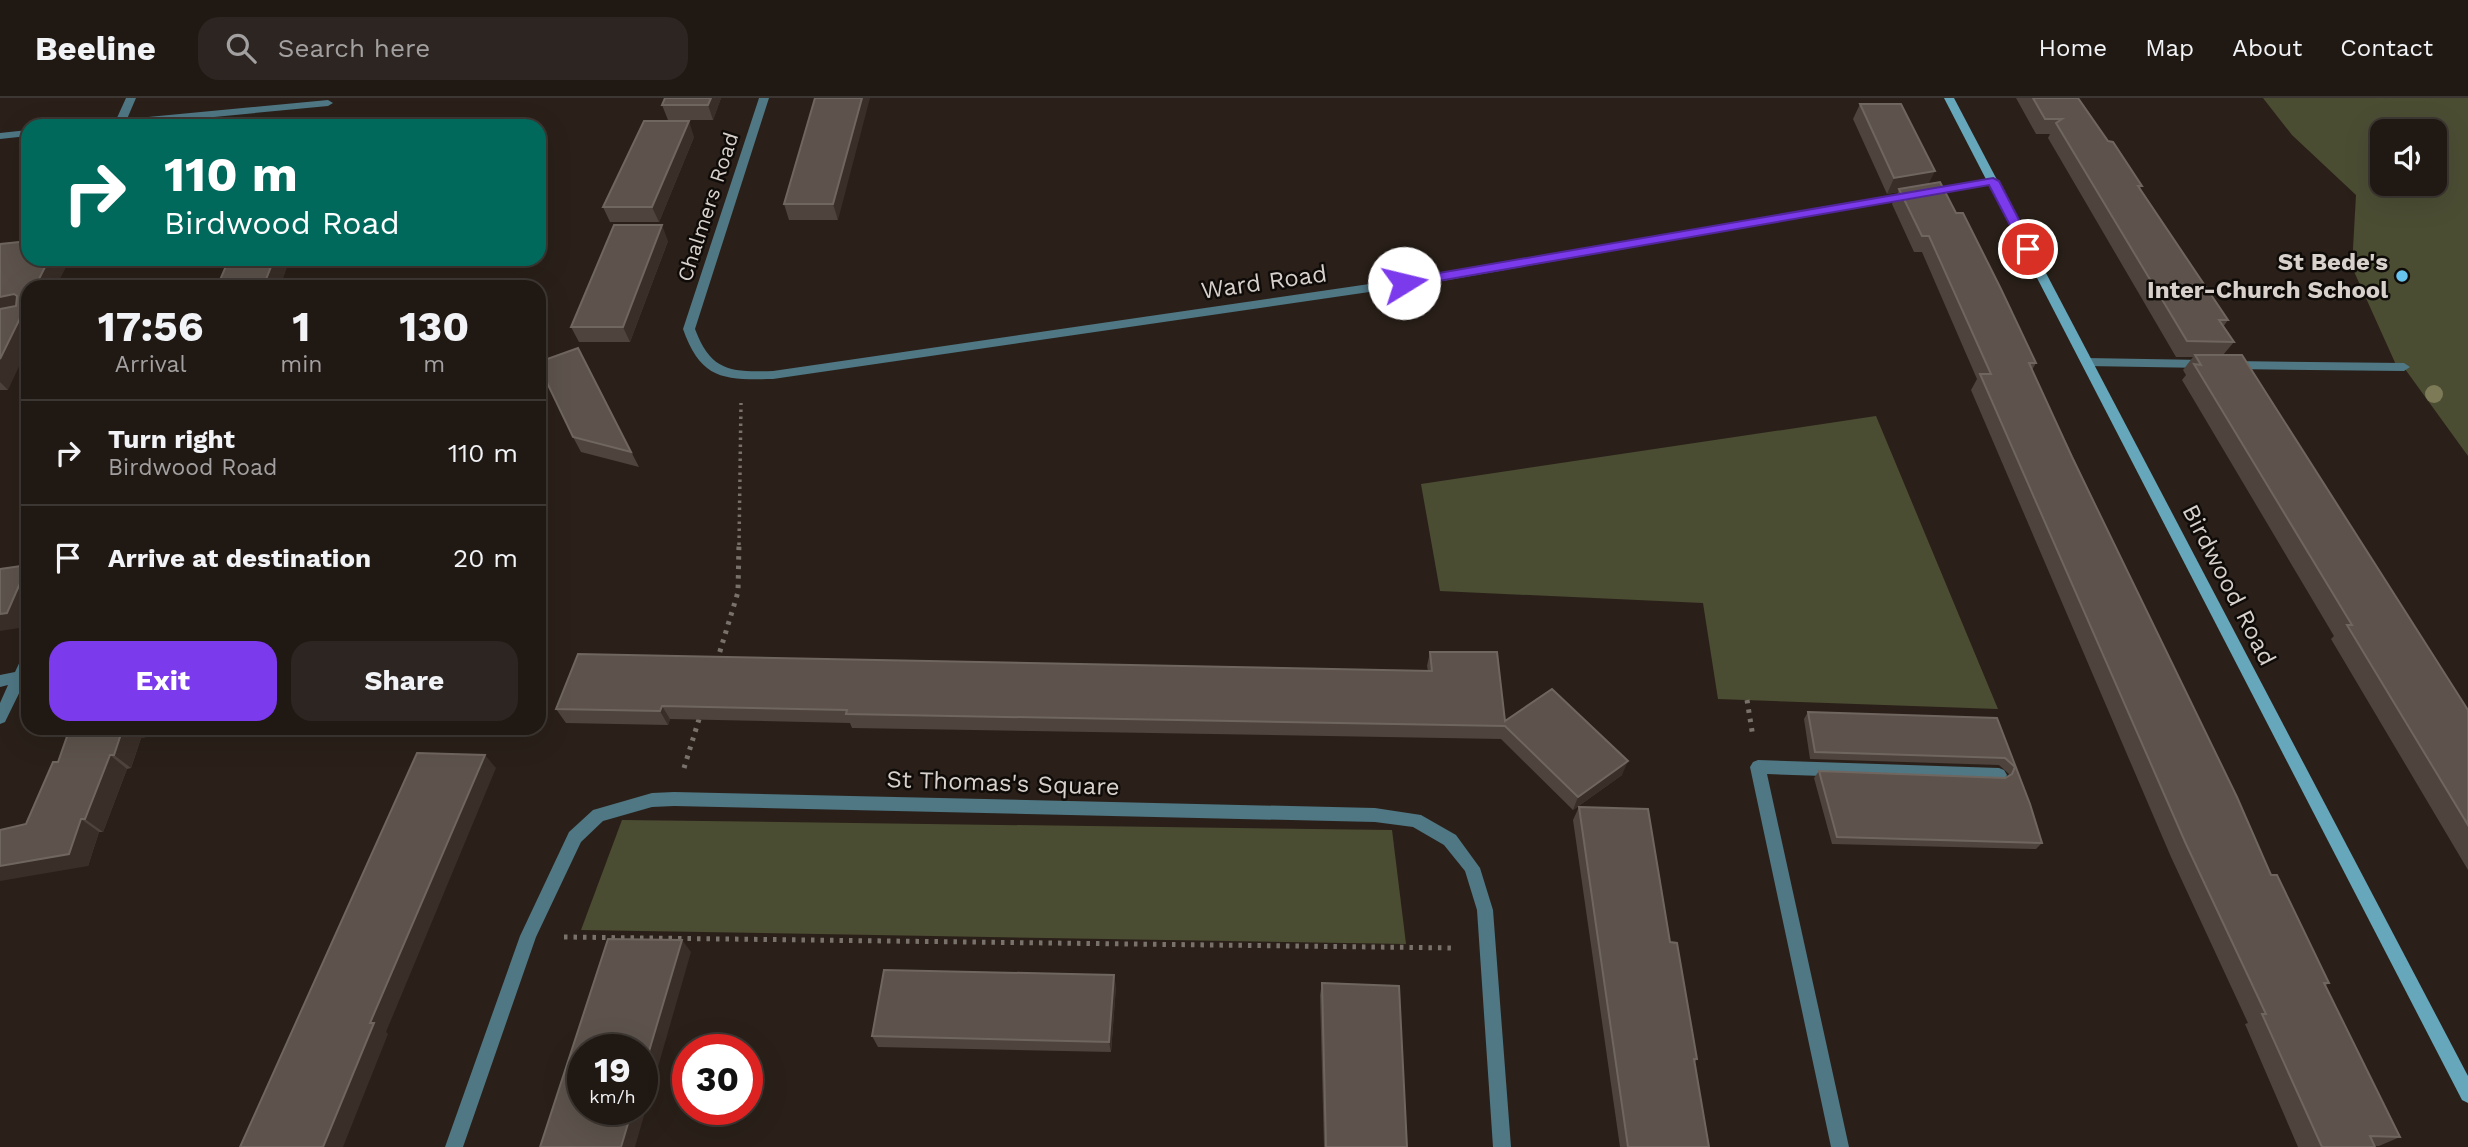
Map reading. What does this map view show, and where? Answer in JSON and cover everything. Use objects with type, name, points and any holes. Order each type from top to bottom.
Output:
[{"type":"street","points":[[122,119],[131,98]]},
{"type":"street","name":"Chalmers Road","points":[[689,329],[764,98]]},
{"type":"street","name":"Birdwood Road","points":[[1949,98],[2468,1094]]},
{"type":"street","points":[[162,119],[328,103]]},
{"type":"street","points":[[0,136],[21,134]]},
{"type":"street","name":"Ward Road","points":[[689,329],[695,348],[704,363],[719,372],[741,376],[773,375],[1431,279],[1993,181]]},
{"type":"street","points":[[2087,362],[2404,367]]},
{"type":"street","points":[[0,681],[20,677]]},
{"type":"street","points":[[0,718],[20,677]]},
{"type":"street","points":[[1840,1147],[1758,767],[1999,775]]},
{"type":"street","name":"St Thomas's Square","points":[[454,1147],[528,936],[575,837],[598,815],[652,800],[674,799],[1375,815],[1416,820],[1450,840],[1472,868],[1485,910],[1502,1147]]},
{"type":"path","points":[[714,669],[738,592],[741,376]]},
{"type":"path","points":[[674,799],[702,708]]},
{"type":"path","points":[[528,936],[1488,948]]},
{"type":"green space","name":"St Bede's Inter-Church School","points":[[2263,98],[2468,98],[2468,456],[2405,369],[2397,367],[2352,267],[2356,195],[2292,135]]},
{"type":"green space","points":[[1876,416],[1998,709],[1718,699],[1703,603],[1440,591],[1421,484]]},
{"type":"green space","points":[[622,820],[1392,830],[1406,944],[581,930]]},
{"type":"building","points":[[665,98],[711,98],[708,105],[662,105]]},
{"type":"building","points":[[815,98],[862,98],[833,204],[784,204]]},
{"type":"building","points":[[2033,98],[2078,98],[2108,141],[2113,142],[2142,186],[2138,186],[2228,320],[2219,320],[2234,342],[2187,341],[2056,123],[2062,119],[2045,119]]},
{"type":"building","points":[[1860,104],[1901,104],[1935,171],[1894,178]]},
{"type":"building","points":[[644,121],[689,121],[652,207],[603,207]]},
{"type":"building","points":[[1940,182],[1956,213],[1963,213],[2001,289],[2036,363],[2029,363],[2072,457],[2237,797],[2271,875],[2277,875],[2329,983],[2324,983],[2400,1137],[2370,1136],[2375,1147],[2322,1147],[2262,1014],[2266,1014],[2186,844],[1980,374],[1991,374],[1929,236],[1922,236],[1899,189]]},
{"type":"building","points":[[614,225],[662,225],[623,327],[571,327]]},
{"type":"building","points":[[21,242],[21,266],[46,266],[38,280],[21,280],[21,316],[0,359],[0,309],[16,306],[17,296],[14,294],[0,297],[0,244]]},
{"type":"building","points":[[226,266],[271,266],[266,280],[220,280]]},
{"type":"building","points":[[578,348],[631,452],[573,437],[546,381],[546,359]]},
{"type":"building","points":[[2195,355],[2242,355],[2468,710],[2468,825],[2347,625],[2352,625],[2194,364],[2201,365]]},
{"type":"building","points":[[21,566],[21,581],[7,613],[0,614],[0,569]]},
{"type":"building","points":[[1430,652],[1497,652],[1505,721],[1552,689],[1628,761],[1578,797],[1505,726],[846,714],[847,710],[662,706],[660,711],[556,709],[578,654],[1432,671]]},
{"type":"building","points":[[1808,712],[1997,718],[2030,804],[2042,843],[1837,837],[1819,771],[2005,778],[2012,774],[2015,767],[2005,758],[1815,752]]},
{"type":"building","points":[[68,735],[121,735],[85,819],[81,819],[69,854],[0,866],[0,830],[26,824],[53,762],[58,762]]},
{"type":"building","points":[[417,753],[485,755],[370,1023],[374,1023],[323,1147],[240,1147]]},
{"type":"building","points":[[1579,807],[1648,809],[1670,942],[1677,943],[1709,1147],[1628,1147]]},
{"type":"building","points":[[608,939],[682,940],[654,1034],[577,1034]]},
{"type":"building","points":[[884,970],[1114,975],[1109,1042],[872,1036]]},
{"type":"building","points":[[1322,983],[1399,986],[1407,1147],[1326,1147]]},
{"type":"building","points":[[567,1064],[567,1125],[628,1125],[621,1147],[540,1147]]},
{"type":"place","name":"St Bede's Inter-Church School","points":[[2402,276]]},
{"type":"route","points":[[1404,283],[1993,181],[2028,249]]}]
